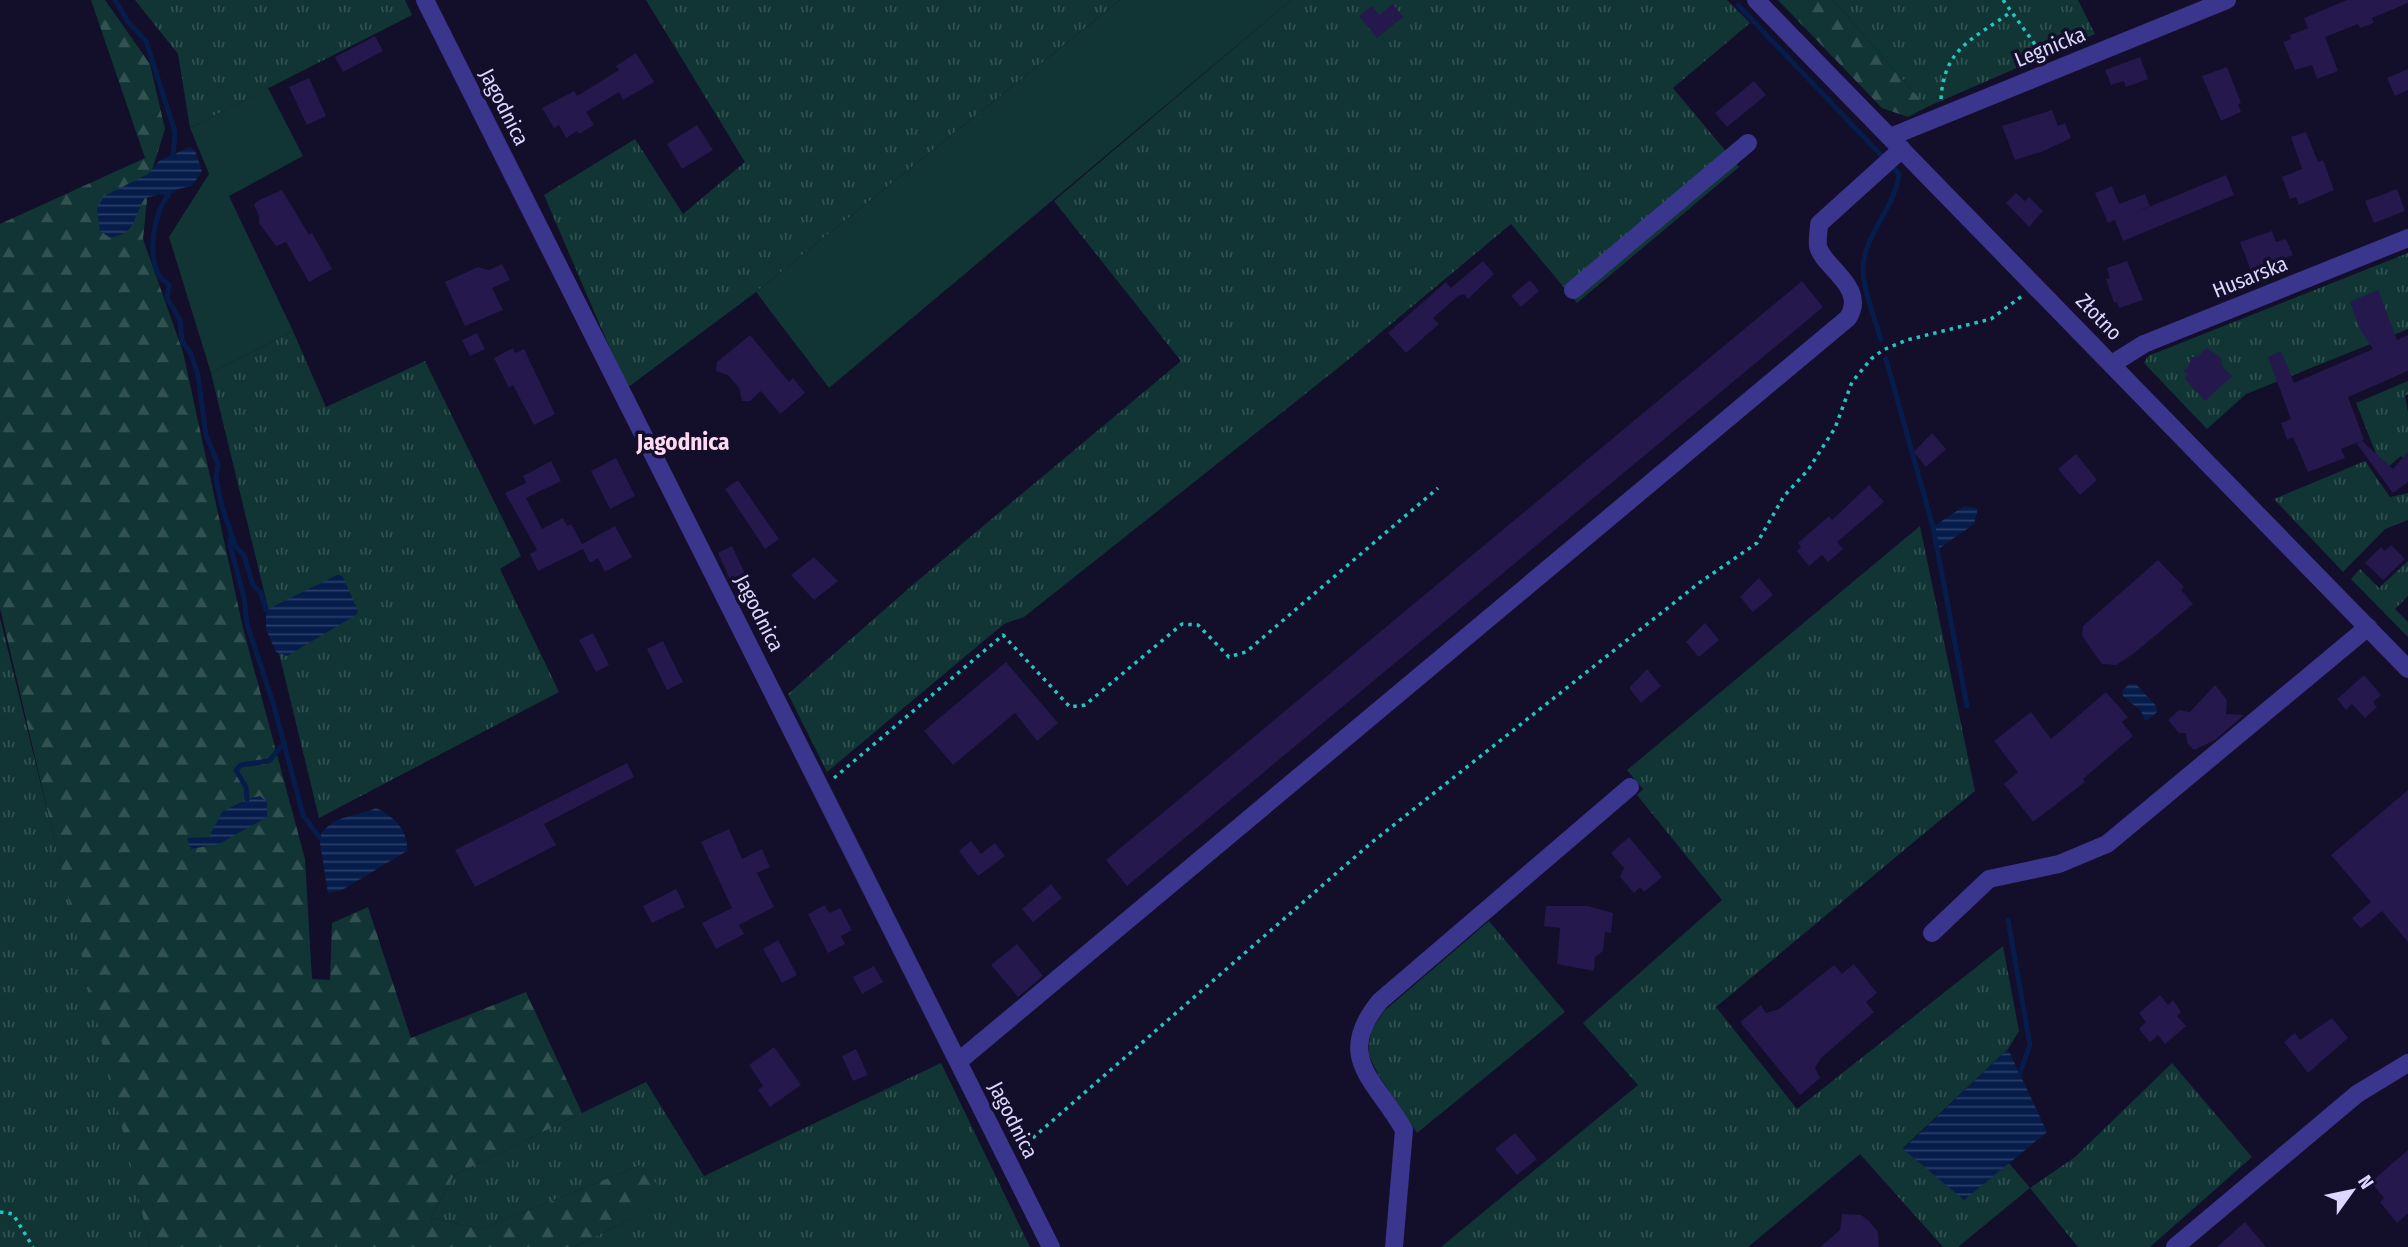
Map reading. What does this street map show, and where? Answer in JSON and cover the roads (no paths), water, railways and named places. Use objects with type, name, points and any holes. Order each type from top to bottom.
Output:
[{"type":"street","name":"Jagodnica","points":[[425,0],[1051,1247]]},
{"type":"street","name":"Złotno","points":[[1756,0],[1891,152],[2045,294],[2408,668]]},
{"type":"street","name":"Legnicka","points":[[1891,152],[1941,116],[2227,0]]},
{"type":"street","points":[[1573,290],[1748,143]]},
{"type":"street","points":[[959,1061],[1848,318],[1852,312],[1849,285],[1821,252],[1818,245],[1819,224],[1891,152]]},
{"type":"street","name":"Husarska","points":[[2112,363],[2144,344],[2408,238]]},
{"type":"street","points":[[1932,933],[1989,879],[2059,864],[2107,844],[2368,627]]},
{"type":"street","points":[[1394,1247],[1404,1130],[1368,1079],[1359,1055],[1360,1029],[1380,1001],[1630,788]]},
{"type":"street","points":[[2175,1247],[2357,1094],[2408,1063]]},
{"type":"water","points":[[190,147],[195,150],[202,171],[192,186],[178,189],[168,196],[161,194],[145,198],[133,224],[118,236],[109,237],[100,231],[97,208],[104,196],[148,174],[159,161]]},
{"type":"water","points":[[1964,506],[1978,508],[1974,524],[1937,550],[1933,527]]},
{"type":"water","points":[[339,574],[343,577],[358,611],[356,615],[287,656],[276,652],[266,629],[266,610]]},
{"type":"water","points":[[2129,684],[2136,684],[2157,707],[2157,712],[2148,720],[2144,720],[2141,711],[2123,696],[2122,691]]},
{"type":"water","points":[[260,796],[267,802],[267,817],[219,844],[191,849],[187,838],[209,837],[222,812],[247,799]]},
{"type":"water","points":[[376,808],[388,815],[403,830],[407,851],[342,890],[328,893],[319,837],[337,820]]},
{"type":"water","points":[[2008,1049],[2047,1132],[1964,1200],[1903,1149]]},
{"type":"waterway","points":[[115,0],[128,22],[146,41],[175,132],[173,156]]},
{"type":"waterway","points":[[1738,5],[1899,174],[1892,199],[1867,247],[1864,259],[1865,288],[1881,340]]},
{"type":"waterway","points":[[168,196],[156,223],[153,248],[156,270],[169,285],[167,298],[180,320],[182,341],[191,354],[198,375],[206,435],[218,464],[216,479],[222,507],[236,547],[244,555],[253,585],[261,593],[266,610]]},
{"type":"waterway","points":[[1886,359],[1933,527],[1967,706]]},
{"type":"waterway","points":[[231,533],[230,545],[244,597],[247,624],[274,706],[303,815],[319,837]]},
{"type":"waterway","points":[[247,799],[246,787],[236,770],[241,765],[269,761],[284,743]]},
{"type":"waterway","points":[[2008,920],[2030,1045],[2020,1073]]},
{"type":"district","name":"Jagodnica","points":[[683,442]]}]
